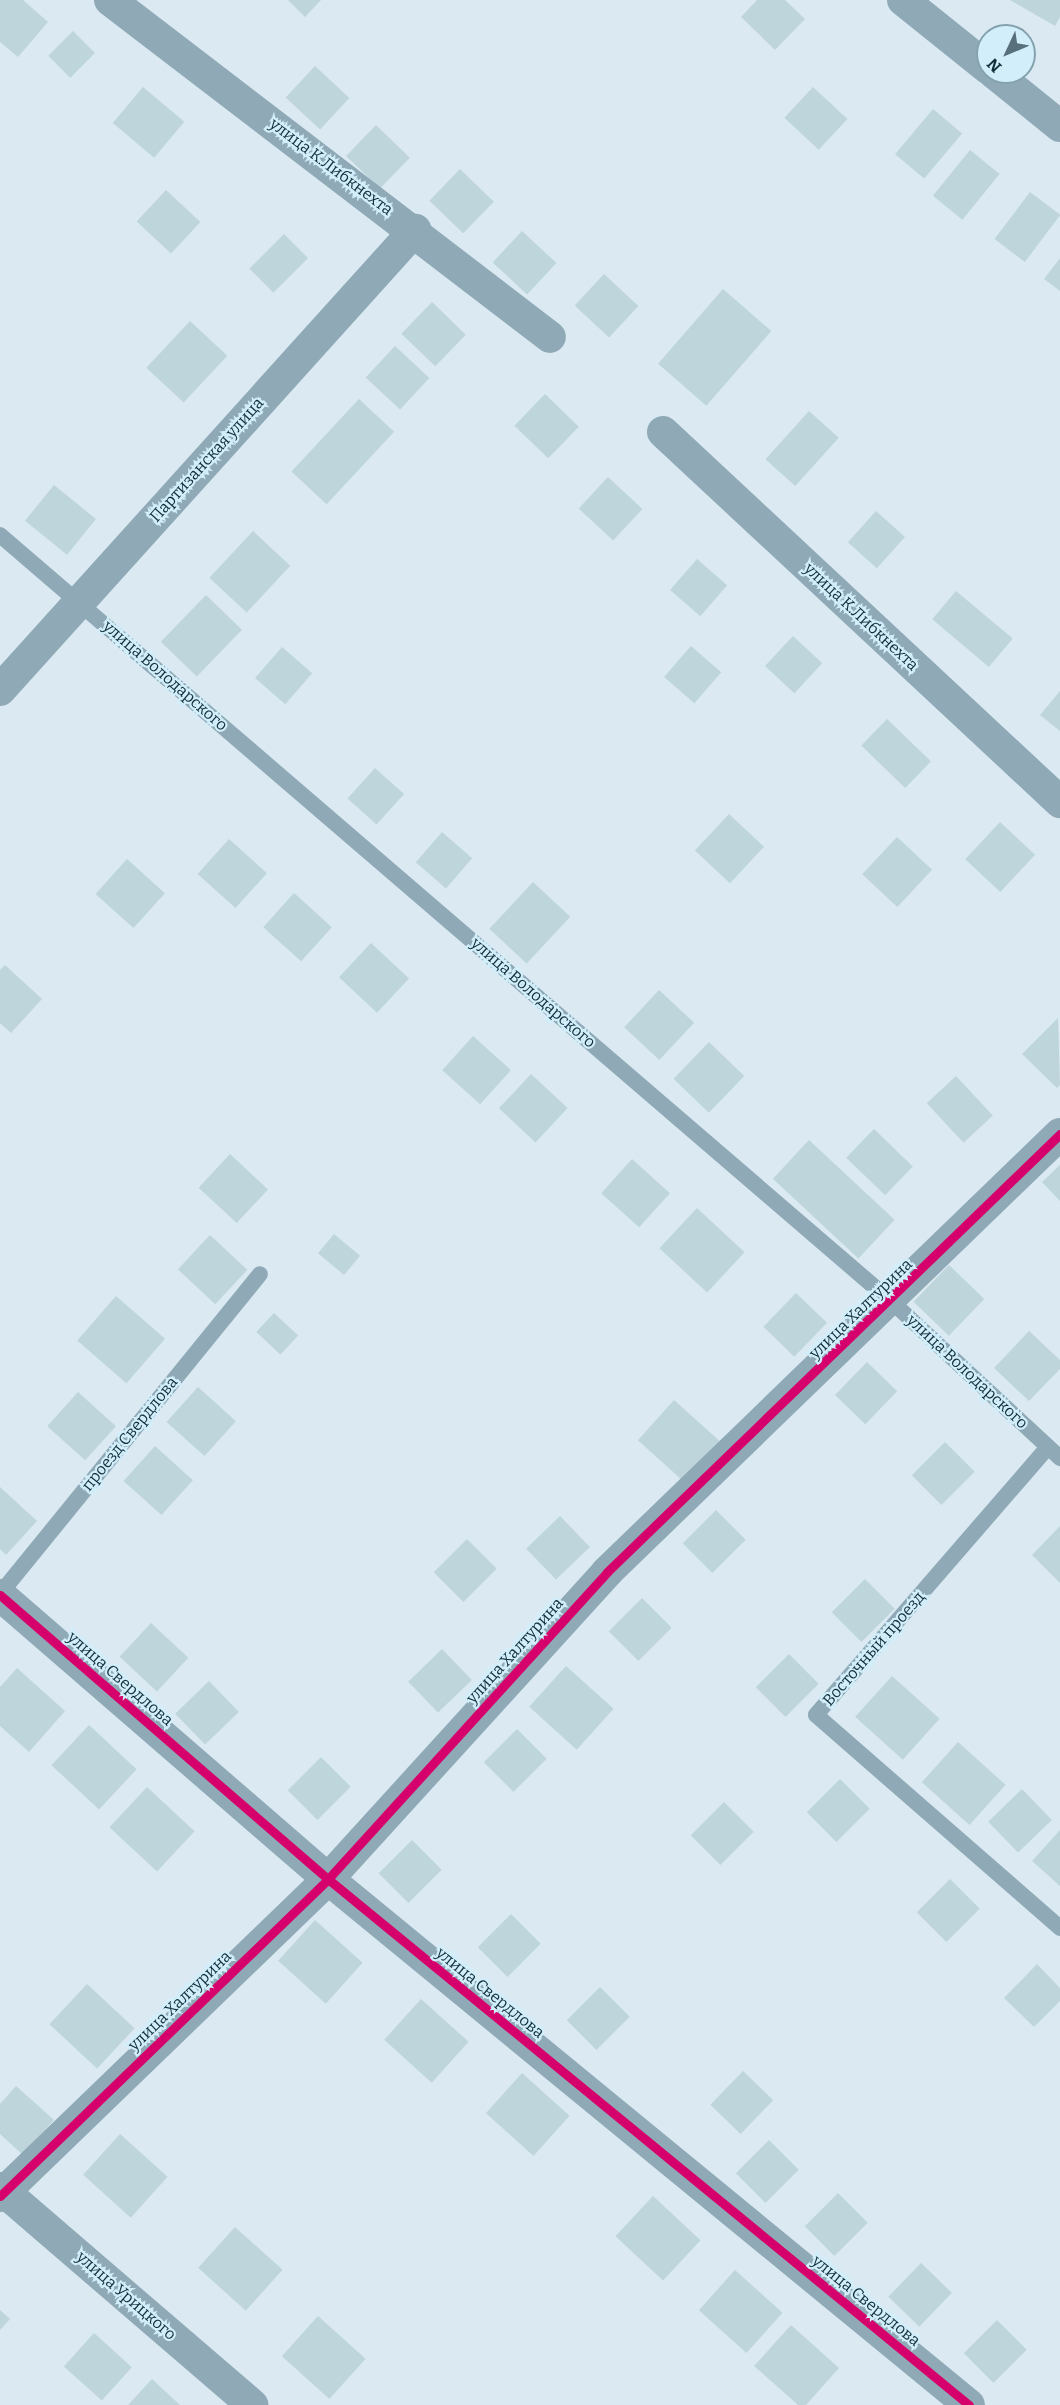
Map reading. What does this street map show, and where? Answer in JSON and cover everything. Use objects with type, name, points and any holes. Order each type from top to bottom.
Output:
[{"type":"street","name":"улица К.Либкнехта","points":[[110,0],[415,230],[550,337]]},
{"type":"street","points":[[903,0],[976,58]]},
{"type":"street","points":[[1008,84],[1060,126]]},
{"type":"street","name":"Партизанская улица","points":[[0,690],[415,230]]},
{"type":"street","name":"улица К.Либкнехта","points":[[663,432],[1060,802]]},
{"type":"street","name":"улица Халтурина","points":[[1,2191],[328,1879],[607,1572],[891,1301],[1060,1134]]},
{"type":"street","name":"улица Свердлова","points":[[0,1594],[328,1879],[969,2405]]},
{"type":"street","name":"улица Урицкого","points":[[1,2191],[252,2405]]},
{"type":"lane","name":"улица Володарского","points":[[0,535],[891,1301],[1054,1452]]},
{"type":"lane","name":"проезд Свердлова","points":[[0,1594],[260,1274]]},
{"type":"lane","name":"Восточный проезд","points":[[1054,1452],[816,1715],[1060,1928]]},
{"type":"building","points":[[0,0],[23,0],[48,22],[18,57],[0,42]]},
{"type":"building","points":[[288,0],[321,0],[305,17]]},
{"type":"building","points":[[757,0],[785,0],[805,19],[775,50],[741,17]]},
{"type":"building","points":[[1010,0],[1060,0],[1060,17],[1055,26]]},
{"type":"building","points":[[73,31],[95,53],[70,78],[48,56]]},
{"type":"building","points":[[315,66],[349,98],[320,130],[286,97]]},
{"type":"building","points":[[143,87],[184,122],[154,158],[113,123]]},
{"type":"building","points":[[813,87],[847,119],[819,150],[784,118]]},
{"type":"building","points":[[933,109],[962,133],[924,179],[895,154]]},
{"type":"building","points":[[376,125],[410,158],[380,189],[346,156]]},
{"type":"building","points":[[970,150],[1000,174],[962,220],[933,196]]},
{"type":"building","points":[[460,169],[494,202],[463,233],[429,201]]},
{"type":"building","points":[[166,190],[200,222],[171,254],[137,221]]},
{"type":"building","points":[[1030,192],[1060,215],[1025,262],[994,239]]},
{"type":"building","points":[[522,231],[556,263],[527,295],[493,262]]},
{"type":"building","points":[[284,234],[308,258],[273,293],[249,269]]},
{"type":"building","points":[[1060,258],[1060,291],[1044,279]]},
{"type":"building","points":[[604,274],[638,306],[609,338],[575,305]]},
{"type":"building","points":[[723,289],[771,331],[706,406],[658,364]]},
{"type":"building","points":[[432,302],[466,335],[435,366],[401,334]]},
{"type":"building","points":[[190,321],[227,356],[184,403],[146,368]]},
{"type":"building","points":[[395,346],[429,378],[400,410],[366,377]]},
{"type":"building","points":[[545,394],[579,427],[548,458],[514,426]]},
{"type":"building","points":[[359,399],[394,432],[327,504],[291,471]]},
{"type":"building","points":[[809,411],[839,438],[795,486],[766,459]]},
{"type":"building","points":[[608,477],[642,509],[613,541],[579,508]]},
{"type":"building","points":[[54,485],[96,519],[67,555],[25,521]]},
{"type":"building","points":[[876,511],[905,537],[877,568],[848,542]]},
{"type":"building","points":[[253,531],[290,566],[247,613],[209,578]]},
{"type":"building","points":[[697,559],[727,585],[700,616],[670,590]]},
{"type":"building","points":[[956,591],[1013,639],[989,667],[932,619]]},
{"type":"building","points":[[206,595],[242,630],[197,676],[161,642]]},
{"type":"building","points":[[793,636],[822,663],[794,693],[765,666]]},
{"type":"building","points":[[691,646],[721,672],[694,703],[664,677]]},
{"type":"building","points":[[282,647],[312,673],[285,704],[255,678]]},
{"type":"building","points":[[1060,691],[1060,731],[1040,715]]},
{"type":"building","points":[[887,719],[931,761],[905,788],[861,746]]},
{"type":"building","points":[[375,768],[404,794],[377,825],[348,798]]},
{"type":"building","points":[[729,814],[764,847],[730,883],[695,851]]},
{"type":"building","points":[[1000,822],[1035,855],[1000,892],[965,859]]},
{"type":"building","points":[[442,832],[472,858],[446,888],[416,862]]},
{"type":"building","points":[[897,837],[932,870],[897,907],[862,874]]},
{"type":"building","points":[[229,839],[267,873],[235,908],[198,874]]},
{"type":"building","points":[[127,859],[165,893],[133,928],[96,894]]},
{"type":"building","points":[[533,882],[570,917],[527,964],[489,929]]},
{"type":"building","points":[[294,893],[332,927],[301,961],[263,927]]},
{"type":"building","points":[[371,943],[409,978],[377,1013],[339,977]]},
{"type":"building","points":[[5,965],[42,999],[11,1033],[0,1023],[0,970]]},
{"type":"building","points":[[659,990],[694,1023],[659,1060],[624,1027]]},
{"type":"building","points":[[1058,1018],[1060,1085],[1057,1088],[1022,1054]]},
{"type":"building","points":[[473,1036],[511,1070],[480,1104],[442,1070]]},
{"type":"building","points":[[709,1042],[744,1076],[709,1113],[674,1079]]},
{"type":"building","points":[[531,1074],[568,1108],[536,1142],[499,1108]]},
{"type":"building","points":[[956,1076],[993,1115],[964,1143],[927,1103]]},
{"type":"building","points":[[874,1129],[913,1167],[885,1195],[846,1158]]},
{"type":"building","points":[[809,1140],[895,1220],[858,1259],[773,1179]]},
{"type":"building","points":[[230,1154],[268,1189],[237,1223],[199,1188]]},
{"type":"building","points":[[632,1159],[670,1193],[639,1227],[601,1193]]},
{"type":"building","points":[[1060,1165],[1060,1201],[1042,1182]]},
{"type":"building","points":[[697,1208],[745,1252],[707,1293],[659,1248]]},
{"type":"building","points":[[334,1234],[360,1256],[344,1275],[318,1253]]},
{"type":"building","points":[[210,1235],[247,1270],[215,1304],[178,1269]]},
{"type":"building","points":[[949,1265],[984,1299],[949,1336],[914,1302]]},
{"type":"building","points":[[796,1293],[827,1323],[794,1357],[763,1327]]},
{"type":"building","points":[[116,1296],[165,1339],[126,1383],[77,1341]]},
{"type":"building","points":[[274,1313],[298,1336],[280,1355],[256,1332]]},
{"type":"building","points":[[1029,1331],[1060,1360],[1060,1369],[1029,1401],[994,1368]]},
{"type":"building","points":[[867,1362],[897,1391],[865,1424],[835,1395]]},
{"type":"building","points":[[198,1387],[236,1421],[204,1456],[167,1422]]},
{"type":"building","points":[[78,1392],[116,1426],[85,1460],[47,1426]]},
{"type":"building","points":[[674,1400],[722,1443],[685,1483],[638,1440]]},
{"type":"building","points":[[945,1442],[975,1472],[941,1505],[912,1475]]},
{"type":"building","points":[[155,1446],[193,1480],[161,1515],[124,1481]]},
{"type":"building","points":[[0,1487],[37,1521],[6,1555],[0,1549]]},
{"type":"building","points":[[716,1510],[746,1540],[712,1573],[683,1543]]},
{"type":"building","points":[[560,1516],[590,1547],[556,1580],[526,1549]]},
{"type":"building","points":[[1060,1526],[1060,1583],[1032,1555]]},
{"type":"building","points":[[467,1539],[497,1569],[463,1602],[434,1572]]},
{"type":"building","points":[[865,1579],[895,1609],[861,1642],[832,1612]]},
{"type":"building","points":[[642,1598],[672,1628],[638,1661],[609,1631]]},
{"type":"building","points":[[151,1623],[188,1658],[157,1691],[120,1657]]},
{"type":"building","points":[[442,1649],[472,1680],[438,1713],[408,1682]]},
{"type":"building","points":[[789,1654],[819,1684],[785,1717],[756,1687]]},
{"type":"building","points":[[566,1666],[614,1709],[577,1750],[529,1707]]},
{"type":"building","points":[[17,1668],[65,1711],[29,1752],[0,1726],[0,1687]]},
{"type":"building","points":[[892,1676],[940,1719],[903,1760],[855,1717]]},
{"type":"building","points":[[209,1681],[239,1712],[205,1745],[175,1714]]},
{"type":"building","points":[[89,1725],[137,1769],[99,1810],[51,1765]]},
{"type":"building","points":[[517,1729],[547,1759],[513,1792],[484,1762]]},
{"type":"building","points":[[958,1742],[1006,1785],[969,1825],[922,1782]]},
{"type":"building","points":[[321,1757],[351,1787],[317,1820],[288,1790]]},
{"type":"building","points":[[840,1779],[870,1809],[836,1842],[807,1812]]},
{"type":"building","points":[[147,1787],[195,1831],[157,1872],[109,1827]]},
{"type":"building","points":[[1022,1789],[1052,1820],[1018,1853],[988,1822]]},
{"type":"building","points":[[724,1802],[754,1832],[720,1865],[691,1835]]},
{"type":"building","points":[[1060,1830],[1060,1886],[1032,1861]]},
{"type":"building","points":[[412,1840],[442,1870],[408,1903],[379,1873]]},
{"type":"building","points":[[950,1879],[980,1909],[946,1942],[917,1912]]},
{"type":"building","points":[[511,1914],[541,1944],[507,1977],[478,1947]]},
{"type":"building","points":[[315,1920],[363,1963],[326,2004],[278,1961]]},
{"type":"building","points":[[1037,1964],[1060,1988],[1060,2001],[1034,2027],[1004,1998]]},
{"type":"building","points":[[87,1984],[135,2028],[97,2069],[49,2024]]},
{"type":"building","points":[[600,1987],[630,2017],[596,2050],[567,2020]]},
{"type":"building","points":[[421,1999],[469,2042],[432,2083],[384,2040]]},
{"type":"building","points":[[743,2071],[773,2100],[741,2134],[710,2105]]},
{"type":"building","points":[[522,2073],[570,2116],[533,2156],[486,2113]]},
{"type":"building","points":[[16,2086],[54,2120],[23,2155],[0,2134],[0,2104]]},
{"type":"building","points":[[120,2134],[168,2177],[131,2218],[83,2175]]},
{"type":"building","points":[[769,2140],[799,2170],[765,2203],[736,2173]]},
{"type":"building","points":[[838,2193],[868,2223],[834,2256],[805,2226]]},
{"type":"building","points":[[653,2196],[701,2240],[663,2281],[615,2236]]},
{"type":"building","points":[[235,2227],[283,2270],[246,2311],[198,2268]]},
{"type":"building","points":[[921,2263],[952,2293],[919,2327],[888,2297]]},
{"type":"building","points":[[735,2270],[783,2313],[746,2353],[699,2310]]},
{"type":"building","points":[[0,2310],[10,2319],[0,2330]]},
{"type":"building","points":[[318,2316],[366,2359],[329,2399],[282,2356]]},
{"type":"building","points":[[997,2320],[1027,2350],[993,2383],[964,2353]]},
{"type":"building","points":[[791,2325],[839,2368],[806,2405],[798,2405],[754,2366]]},
{"type":"building","points":[[94,2333],[132,2367],[102,2401],[64,2366]]},
{"type":"building","points":[[152,2379],[180,2405],[128,2405]]},
{"type":"cycle path","points":[[0,2196],[328,1879],[607,1572],[1060,1134]]},
{"type":"cycle path","points":[[0,1595],[328,1879],[969,2405]]}]
